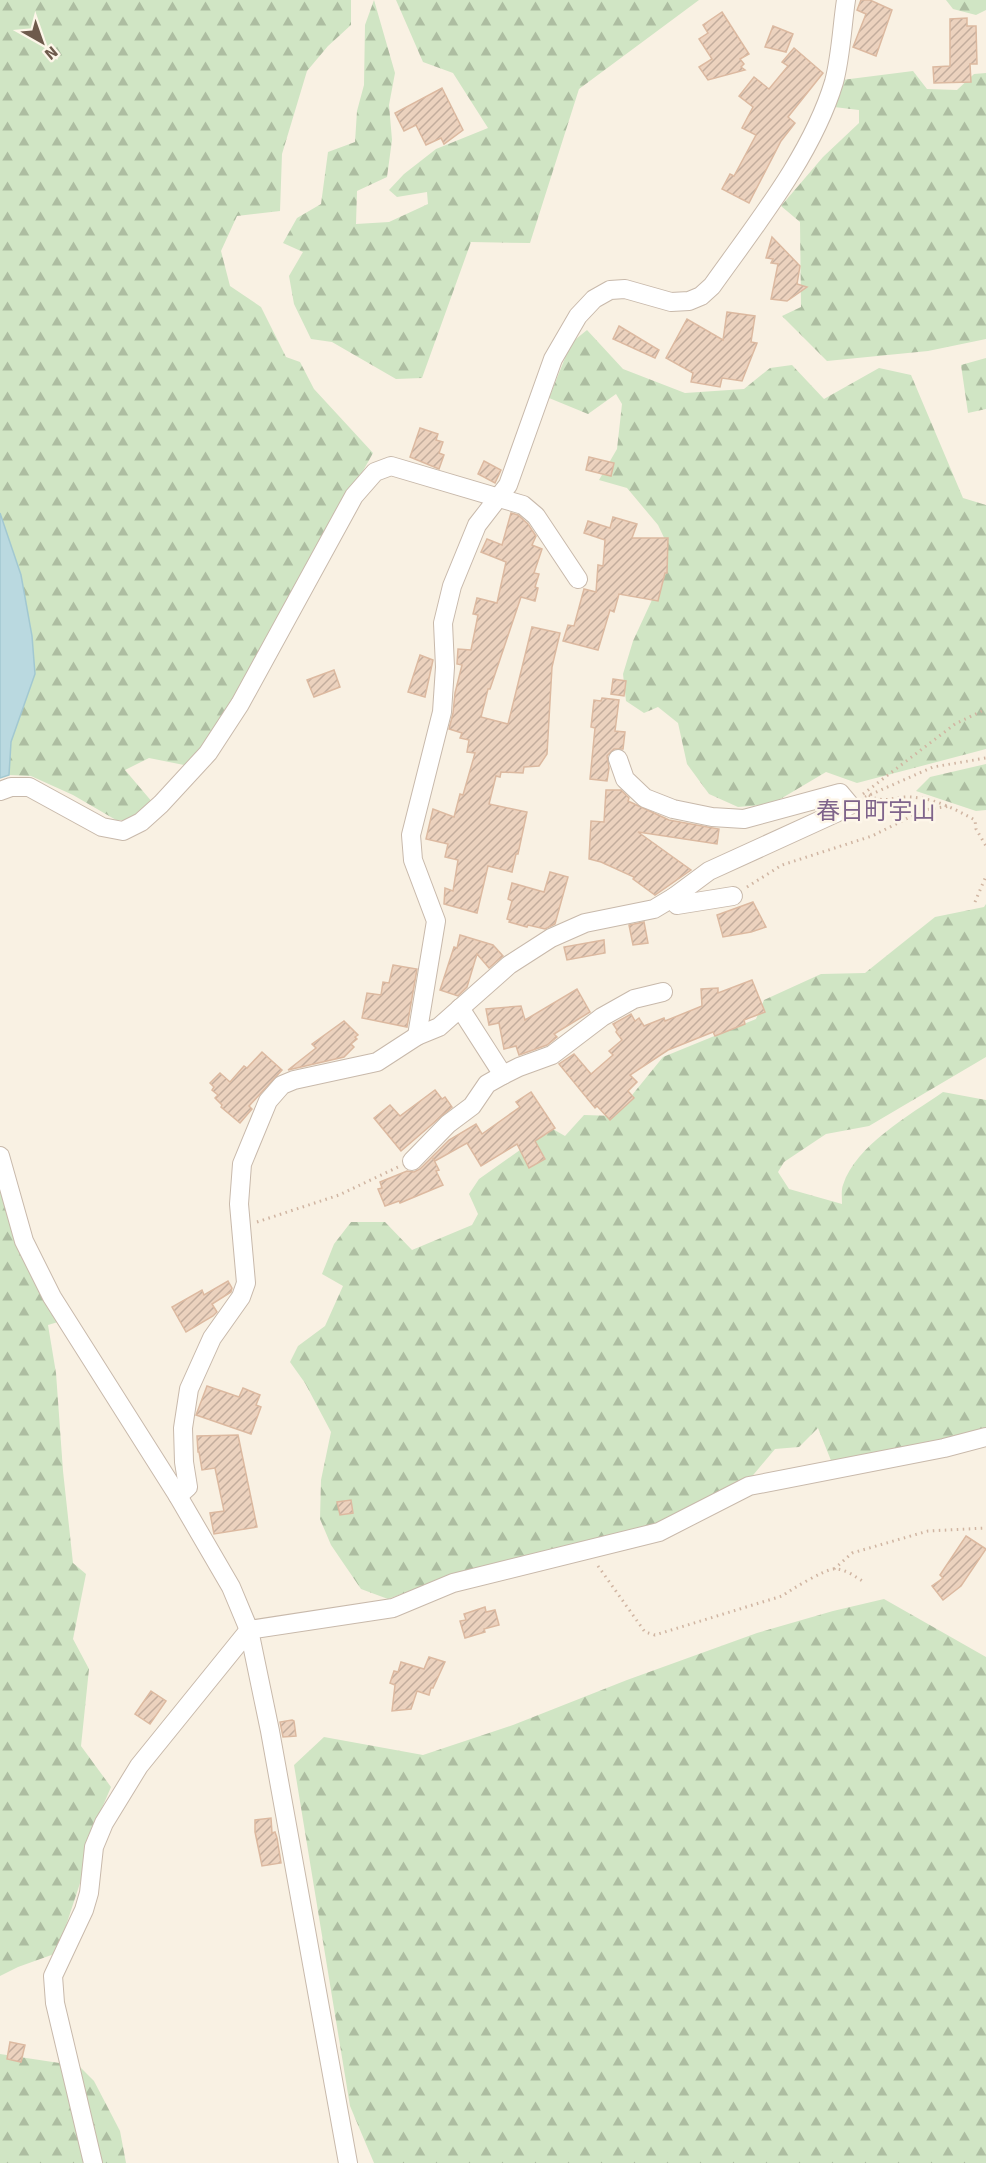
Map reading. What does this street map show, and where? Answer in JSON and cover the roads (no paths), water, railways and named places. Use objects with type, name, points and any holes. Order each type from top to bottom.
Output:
[{"type":"street","points":[[417,1036],[436,921],[412,860],[411,835],[442,712],[446,667],[443,623],[452,586],[477,525],[508,485],[554,359],[578,316],[594,298],[610,290],[625,290],[671,302],[688,301],[701,296],[712,286],[770,207],[811,137],[834,81],[846,0]]},
{"type":"street","points":[[0,791],[11,787],[29,788],[102,827],[123,831],[141,822],[161,804],[208,753],[240,704],[354,496],[375,472],[391,466],[523,505],[536,516],[578,579]]},
{"type":"street","points":[[178,1496],[188,1487],[184,1462],[183,1428],[189,1389],[212,1338],[241,1297],[246,1283],[239,1204],[242,1164],[268,1101],[282,1085],[294,1080],[377,1062],[417,1036],[439,1027],[509,965],[551,938],[585,923],[654,909],[709,871],[850,805],[840,793],[744,819],[692,813],[673,809],[645,798],[625,779],[618,759]]},
{"type":"street","points":[[674,897],[677,905],[733,896]]},
{"type":"street","points":[[412,1161],[448,1124],[472,1106],[487,1084],[519,1067],[552,1055],[602,1017],[634,999],[663,992]]},
{"type":"street","points":[[460,1008],[503,1075]]},
{"type":"street","points":[[0,1156],[24,1241],[52,1297],[178,1496],[231,1587],[249,1630],[270,1731],[348,2163]]},
{"type":"street","points":[[93,2163],[55,2003],[53,1976],[84,1910],[89,1893],[94,1847],[104,1822],[139,1766],[249,1630],[393,1608],[453,1582],[659,1532],[749,1486],[944,1448],[986,1437]]},
{"type":"water","points":[[0,513],[21,575],[32,636],[35,674],[11,742],[9,775],[0,778]]},
{"type":"district","name":"春日町宇山","points":[[876,811]]}]
